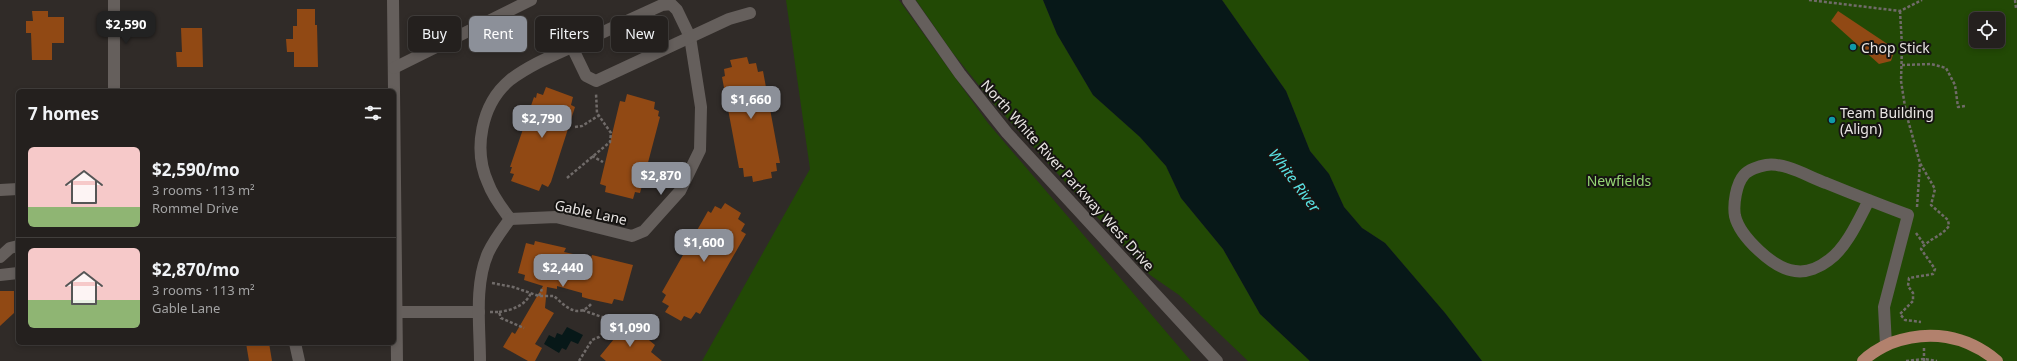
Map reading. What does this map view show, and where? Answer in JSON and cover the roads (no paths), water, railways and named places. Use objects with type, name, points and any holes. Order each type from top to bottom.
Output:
[{"type":"main road","points":[[1862,361],[1872,352],[1886,345],[1901,339],[1925,335],[1958,339],[1981,349],[1997,361]]},
{"type":"street","points":[[114,0],[114,89]]},
{"type":"street","points":[[393,0],[394,89]]},
{"type":"street","points":[[394,68],[531,0]]},
{"type":"street","name":"North White River Parkway West Drive","points":[[908,0],[960,74],[1007,133],[1217,361]]},
{"type":"street","name":"Gable Lane","points":[[561,52],[530,66],[510,81],[495,98],[486,117],[481,138],[482,165],[492,194],[510,219],[564,218],[627,236],[638,235],[644,231],[680,191],[700,150],[701,107],[690,38],[676,8],[671,4],[666,4],[603,33]]},
{"type":"street","points":[[574,52],[586,76],[596,81],[729,19],[750,13]]},
{"type":"street","points":[[1869,200],[1850,235],[1830,259],[1816,269],[1795,272],[1769,260],[1752,244],[1736,216],[1735,199],[1744,175],[1754,169],[1766,165],[1786,168],[1908,215],[1884,307],[1886,345]]},
{"type":"street","points":[[0,190],[16,189]]},
{"type":"street","points":[[480,361],[479,312],[481,282],[488,254],[496,238],[510,219]]},
{"type":"street","points":[[0,257],[10,248],[16,246]]},
{"type":"street","points":[[0,275],[16,273]]},
{"type":"street","points":[[396,361],[396,312],[479,312]]},
{"type":"street","points":[[295,345],[299,361]]},
{"type":"water","name":"White River","points":[[1043,0],[1222,0],[1286,91],[1310,151],[1329,174],[1344,207],[1362,228],[1385,243],[1445,313],[1482,361],[1310,361],[1260,314],[1223,249],[1181,198],[1166,166],[1140,137],[1093,95],[1057,34]]},
{"type":"water","points":[[567,327],[583,335],[578,344],[571,341],[566,350],[562,348],[559,353],[544,344],[549,335],[555,338],[557,333],[562,335]]},
{"type":"place","name":"Chop Stick","points":[[1853,47]]},
{"type":"place","name":"Team Building (Align)","points":[[1832,120]]},
{"type":"park label","name":"Newfields","points":[[1619,180]]}]
